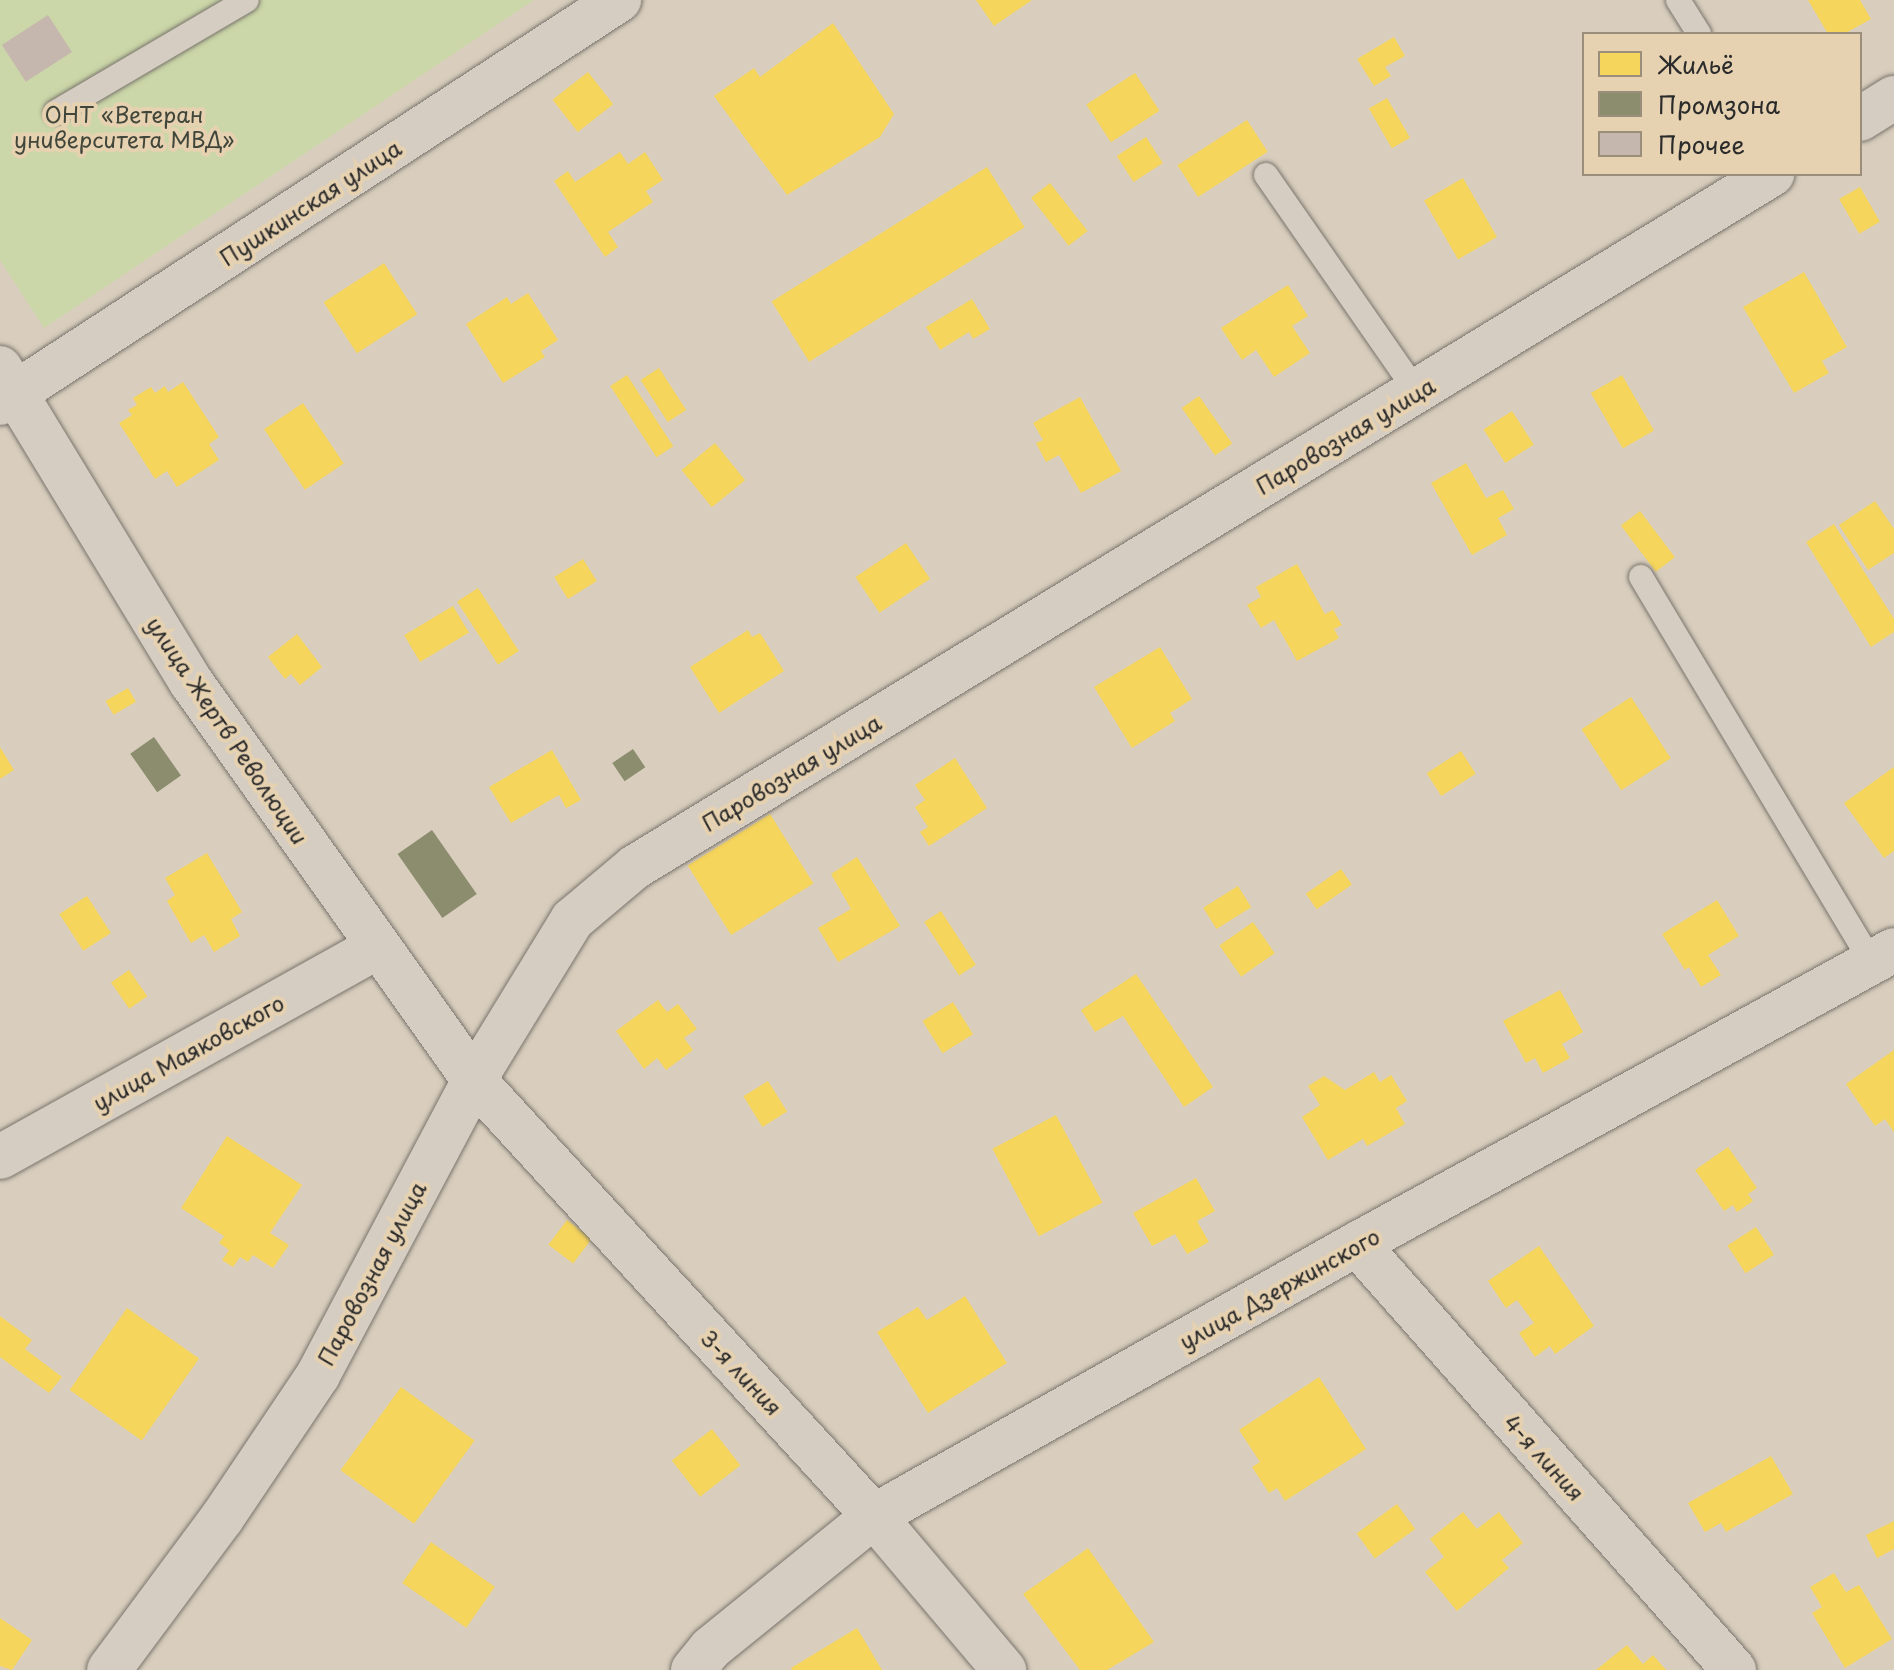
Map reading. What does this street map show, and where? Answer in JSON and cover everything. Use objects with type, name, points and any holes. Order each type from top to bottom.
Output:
[{"type":"street","name":"Пушкинская улица","points":[[6,388],[619,0]]},
{"type":"street","points":[[1862,118],[1894,98]]},
{"type":"street","name":"Паровозная улица","points":[[109,1670],[222,1518],[318,1375],[474,1080],[572,920],[635,867],[1769,176]]},
{"type":"street","name":"улица Жертв Революции","points":[[6,388],[191,682],[474,1080]]},
{"type":"street","name":"улица Маяковского","points":[[0,1157],[377,947]]},
{"type":"street","name":"улица Дзержинского","points":[[693,1670],[711,1648],[874,1516],[1357,1244],[1883,956]]},
{"type":"street","name":"3-я линия","points":[[474,1080],[874,1516],[1004,1670]]},
{"type":"street","name":"4-я линия","points":[[1357,1244],[1734,1670]]},
{"type":"lane","points":[[56,112],[247,0]]},
{"type":"lane","points":[[1678,0],[1698,32]]},
{"type":"lane","points":[[1266,175],[1416,391]]},
{"type":"lane","points":[[1641,577],[1883,956]]},
{"type":"green space","name":"ОНТ «Ветеран университета МВД»","points":[[0,0],[534,0],[44,328],[0,260]]},
{"type":"building: Жильё","points":[[976,0],[1032,0],[994,26]]},
{"type":"building: Жильё","points":[[1808,0],[1860,0],[1871,19],[1848,32],[1827,32]]},
{"type":"building: Жильё","points":[[833,23],[894,114],[880,137],[787,195],[714,96],[754,68],[760,77]]},
{"type":"building: Жильё","points":[[1394,37],[1405,56],[1385,67],[1391,76],[1374,86],[1357,59]]},
{"type":"building: Жильё","points":[[588,72],[613,104],[578,132],[553,100]]},
{"type":"building: Жильё","points":[[1135,73],[1160,111],[1111,142],[1086,105]]},
{"type":"building: Жильё","points":[[1387,98],[1410,138],[1392,148],[1369,108]]},
{"type":"building: Жильё","points":[[1247,120],[1268,152],[1198,197],[1177,165]]},
{"type":"building: Жильё","points":[[1146,137],[1163,163],[1134,182],[1117,156]]},
{"type":"building: Жильё","points":[[620,152],[628,164],[645,152],[663,180],[646,191],[653,202],[608,232],[618,247],[605,257],[554,181],[568,171],[575,182]]},
{"type":"building: Жильё","points":[[987,167],[1025,227],[809,362],[772,302]]},
{"type":"building: Жильё","points":[[1463,178],[1497,237],[1458,259],[1424,200]]},
{"type":"building: Жильё","points":[[1050,183],[1088,231],[1069,246],[1031,198]]},
{"type":"building: Жильё","points":[[1860,187],[1880,222],[1859,234],[1839,199]]},
{"type":"building: Жильё","points":[[384,263],[417,314],[357,353],[324,302]]},
{"type":"building: Жильё","points":[[1804,272],[1847,347],[1822,361],[1829,373],[1794,393],[1743,307]]},
{"type":"building: Жильё","points":[[1288,285],[1308,316],[1292,326],[1310,353],[1274,377],[1256,350],[1242,360],[1221,328]]},
{"type":"building: Жильё","points":[[528,293],[558,340],[541,351],[545,357],[503,383],[466,324],[507,297],[511,304]]},
{"type":"building: Жильё","points":[[972,299],[990,329],[973,339],[969,332],[940,350],[926,327]]},
{"type":"building: Жильё","points":[[659,368],[686,410],[668,422],[641,380]]},
{"type":"building: Жильё","points":[[627,375],[673,446],[657,457],[610,386]]},
{"type":"building: Жильё","points":[[1622,375],[1654,430],[1623,448],[1591,393]]},
{"type":"building: Жильё","points":[[183,382],[219,437],[209,444],[219,460],[177,487],[167,471],[155,479],[119,423],[132,415],[128,410],[137,405],[133,398],[151,387],[155,393],[165,386],[168,392]]},
{"type":"building: Жильё","points":[[1199,396],[1232,444],[1215,456],[1182,408]]},
{"type":"building: Жильё","points":[[1080,397],[1121,471],[1081,493],[1059,455],[1046,462],[1036,443],[1043,440],[1033,423]]},
{"type":"building: Жильё","points":[[303,403],[344,464],[305,490],[264,429]]},
{"type":"building: Жильё","points":[[1512,411],[1534,445],[1505,463],[1483,430]]},
{"type":"building: Жильё","points":[[715,443],[745,480],[712,507],[682,470]]},
{"type":"building: Жильё","points":[[1466,463],[1486,498],[1503,490],[1514,509],[1498,518],[1507,535],[1472,555],[1431,483]]},
{"type":"building: Жильё","points":[[1875,501],[1894,529],[1894,553],[1868,570],[1839,525]]},
{"type":"building: Жильё","points":[[1640,511],[1675,557],[1656,572],[1621,525]]},
{"type":"building: Жильё","points":[[1834,524],[1894,619],[1894,632],[1871,647],[1806,542]]},
{"type":"building: Жильё","points":[[906,543],[930,579],[879,613],[855,577]]},
{"type":"building: Жильё","points":[[583,559],[597,581],[568,599],[554,577]]},
{"type":"building: Жильё","points":[[1297,564],[1325,614],[1333,610],[1342,625],[1334,629],[1339,638],[1297,661],[1274,620],[1261,628],[1247,605],[1261,597],[1256,587]]},
{"type":"building: Жильё","points":[[478,588],[519,651],[498,665],[457,602]]},
{"type":"building: Жильё","points":[[453,606],[469,633],[420,662],[404,635]]},
{"type":"building: Жильё","points":[[748,630],[752,637],[760,633],[784,671],[719,713],[690,667]]},
{"type":"building: Жильё","points":[[297,634],[322,667],[300,685],[291,674],[285,679],[268,657]]},
{"type":"building: Жильё","points":[[1160,647],[1192,699],[1170,713],[1175,721],[1132,748],[1094,687]]},
{"type":"building: Жильё","points":[[128,688],[136,702],[113,715],[105,701]]},
{"type":"building: Жильё","points":[[1631,697],[1671,758],[1621,790],[1582,729]]},
{"type":"building: Жильё","points":[[0,747],[14,770],[0,779]]},
{"type":"building: Жильё","points":[[552,750],[581,800],[566,808],[559,795],[511,823],[489,787]]},
{"type":"building: Жильё","points":[[1461,751],[1476,774],[1441,796],[1427,773]]},
{"type":"building: Жильё","points":[[955,758],[987,808],[929,846],[920,832],[928,827],[915,807],[925,800],[915,785]]},
{"type":"building: Жильё","points":[[1894,767],[1894,851],[1884,858],[1844,803]]},
{"type":"building: Жильё","points":[[770,814],[813,884],[731,935],[688,865]]},
{"type":"building: Жильё","points":[[207,853],[242,912],[231,919],[240,936],[214,952],[204,935],[191,943],[167,901],[175,895],[165,878]]},
{"type":"building: Жильё","points":[[857,857],[900,926],[838,962],[818,928],[851,909],[831,874]]},
{"type":"building: Жильё","points":[[1341,869],[1352,885],[1317,909],[1306,894]]},
{"type":"building: Жильё","points":[[1238,886],[1251,907],[1216,929],[1203,908]]},
{"type":"building: Жильё","points":[[87,896],[111,933],[83,951],[59,914]]},
{"type":"building: Жильё","points":[[1717,900],[1739,936],[1708,955],[1721,975],[1701,987],[1689,967],[1685,970],[1662,934]]},
{"type":"building: Жильё","points":[[941,911],[976,965],[959,976],[924,922]]},
{"type":"building: Жильё","points":[[1253,922],[1275,953],[1241,977],[1219,946]]},
{"type":"building: Жильё","points":[[129,970],[147,996],[129,1009],[111,983]]},
{"type":"building: Жильё","points":[[1136,974],[1213,1087],[1184,1107],[1123,1016],[1095,1032],[1081,1010]]},
{"type":"building: Жильё","points":[[1560,990],[1583,1032],[1562,1044],[1570,1058],[1543,1073],[1535,1058],[1526,1063],[1503,1021]]},
{"type":"building: Жильё","points":[[658,1000],[667,1012],[678,1004],[697,1029],[684,1038],[693,1050],[666,1070],[657,1058],[644,1069],[616,1031]]},
{"type":"building: Жильё","points":[[953,1002],[973,1034],[943,1053],[922,1021]]},
{"type":"building: Жильё","points":[[1894,1050],[1894,1132],[1885,1119],[1875,1126],[1846,1084]]},
{"type":"building: Жильё","points":[[1374,1072],[1380,1082],[1391,1075],[1407,1101],[1396,1108],[1405,1124],[1367,1146],[1363,1139],[1328,1160],[1302,1117],[1320,1105],[1308,1086],[1324,1076],[1345,1090]]},
{"type":"building: Жильё","points":[[768,1081],[787,1112],[762,1127],[743,1096]]},
{"type":"building: Жильё","points":[[1056,1115],[1102,1202],[1039,1236],[992,1149]]},
{"type":"building: Жильё","points":[[227,1136],[302,1185],[270,1233],[289,1245],[273,1268],[253,1255],[248,1262],[240,1257],[233,1267],[222,1260],[229,1250],[219,1243],[224,1236],[181,1208]]},
{"type":"building: Жильё","points":[[1728,1147],[1757,1188],[1748,1194],[1753,1201],[1737,1212],[1733,1205],[1724,1211],[1695,1170]]},
{"type":"building: Жильё","points":[[1196,1178],[1215,1211],[1197,1221],[1209,1242],[1187,1254],[1175,1234],[1152,1246],[1133,1213]]},
{"type":"building: Жильё","points":[[567,1220],[592,1239],[573,1263],[548,1245]]},
{"type":"building: Жильё","points":[[1756,1227],[1774,1255],[1745,1273],[1727,1246]]},
{"type":"building: Жильё","points":[[1539,1246],[1594,1326],[1555,1354],[1550,1346],[1535,1357],[1519,1333],[1534,1323],[1517,1300],[1506,1308],[1488,1281]]},
{"type":"building: Жильё","points":[[965,1296],[1007,1363],[928,1413],[877,1332],[918,1307],[927,1320]]},
{"type":"building: Жильё","points":[[127,1308],[199,1358],[142,1440],[70,1390]]},
{"type":"building: Жильё","points":[[0,1316],[32,1340],[25,1349],[62,1377],[49,1393],[0,1357]]},
{"type":"building: Жильё","points":[[1319,1377],[1366,1449],[1285,1501],[1277,1488],[1269,1493],[1252,1467],[1260,1462],[1239,1430]]},
{"type":"building: Жильё","points":[[401,1387],[475,1440],[414,1524],[340,1470]]},
{"type":"building: Жильё","points":[[712,1429],[740,1465],[700,1497],[672,1460]]},
{"type":"building: Жильё","points":[[1771,1456],[1793,1494],[1726,1532],[1721,1523],[1705,1532],[1688,1503]]},
{"type":"building: Жильё","points":[[1397,1504],[1415,1529],[1375,1558],[1357,1533]]},
{"type":"building: Жильё","points":[[1463,1512],[1477,1529],[1499,1512],[1523,1543],[1502,1560],[1509,1568],[1457,1611],[1425,1572],[1444,1557],[1430,1539]]},
{"type":"building: Жильё","points":[[1894,1521],[1894,1549],[1877,1558],[1866,1535]]},
{"type":"building: Жильё","points":[[431,1542],[495,1587],[466,1628],[402,1583]]},
{"type":"building: Жильё","points":[[1088,1548],[1154,1642],[1107,1670],[1080,1670],[1023,1594]]},
{"type":"building: Жильё","points":[[1834,1573],[1846,1592],[1859,1585],[1892,1639],[1845,1668],[1812,1613],[1822,1607],[1810,1587]]},
{"type":"building: Жильё","points":[[0,1618],[32,1640],[12,1670],[0,1666]]},
{"type":"building: Жильё","points":[[857,1628],[882,1670],[792,1670],[791,1668]]},
{"type":"building: Жильё","points":[[1627,1645],[1643,1664],[1653,1655],[1666,1670],[1596,1670]]},
{"type":"building: Промзона","points":[[154,737],[181,776],[157,792],[130,754]]},
{"type":"building: Промзона","points":[[633,749],[645,767],[625,781],[612,763]]},
{"type":"building: Промзона","points":[[432,830],[477,894],[442,918],[398,854]]},
{"type":"building: Прочее","points":[[48,15],[72,52],[26,82],[2,45]]}]
